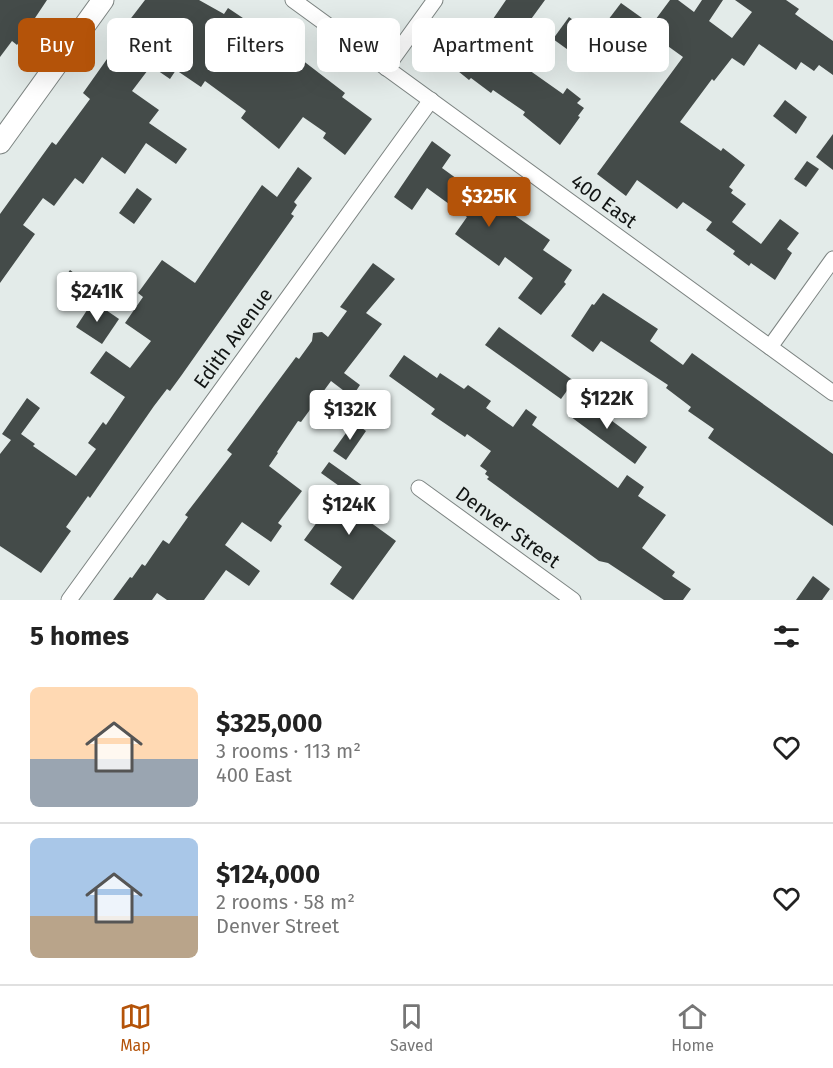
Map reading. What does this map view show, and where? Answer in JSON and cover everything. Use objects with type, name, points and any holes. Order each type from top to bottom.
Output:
[{"type":"main road","points":[[0,143],[104,0]]},
{"type":"street","name":"400 East","points":[[293,0],[318,18]]},
{"type":"street","points":[[400,49],[435,0]]},
{"type":"street","name":"400 East","points":[[392,72],[833,393]]},
{"type":"street","name":"Edith Avenue","points":[[69,600],[431,100]]},
{"type":"street","points":[[770,347],[833,259]]},
{"type":"street","name":"Denver Street","points":[[419,488],[573,600]]},
{"type":"building","points":[[0,0],[47,0],[35,18],[18,18],[18,44],[12,41],[0,57]]},
{"type":"building","points":[[145,0],[199,0],[224,14],[228,8],[243,18],[205,18],[205,72],[305,72],[305,62],[345,93],[342,97],[372,119],[345,155],[323,138],[326,133],[303,117],[279,149],[241,118],[246,111],[205,81],[201,87],[179,72],[193,72],[193,18],[131,18]]},
{"type":"building","points":[[506,0],[545,0],[532,18],[494,18]]},
{"type":"building","points":[[670,0],[678,0],[694,12],[702,0],[723,0],[709,21],[732,38],[752,12],[735,0],[786,0],[799,9],[795,14],[833,41],[833,75],[819,65],[814,71],[801,62],[796,70],[759,44],[744,66],[732,58],[714,81],[712,79],[680,122],[721,151],[723,148],[745,165],[729,187],[733,190],[731,193],[746,204],[732,222],[761,244],[780,219],[799,233],[787,249],[792,253],[775,280],[751,263],[749,266],[733,254],[735,251],[706,230],[712,222],[683,202],[677,209],[637,180],[626,196],[597,174],[683,57],[669,47],[669,18],[657,18]]},
{"type":"building","points":[[621,3],[642,18],[610,18]]},
{"type":"building","points":[[567,20],[567,49],[555,40],[555,36]]},
{"type":"building","points":[[107,59],[107,72],[146,72],[132,91],[159,110],[149,123],[187,149],[176,164],[146,143],[125,174],[102,157],[83,184],[75,178],[54,206],[43,198],[23,225],[35,234],[0,283],[0,214],[52,142],[56,145],[90,99],[83,93]]},
{"type":"building","points":[[160,72],[175,72],[170,79]]},
{"type":"building","points":[[459,72],[532,72],[563,94],[567,88],[581,99],[577,103],[584,108],[560,145],[523,115],[525,112],[493,90],[491,93],[471,78],[469,80]]},
{"type":"building","points":[[785,100],[807,117],[796,134],[773,116]]},
{"type":"building","points":[[833,134],[833,170],[816,157]]},
{"type":"building","points":[[432,141],[451,155],[442,168],[482,197],[484,194],[550,240],[543,250],[572,270],[564,282],[566,284],[541,315],[518,298],[533,278],[505,257],[499,266],[455,234],[467,217],[427,188],[412,210],[394,197]]},
{"type":"building","points":[[807,161],[819,169],[806,187],[794,179]]},
{"type":"building","points":[[298,167],[312,178],[294,202],[297,205],[291,214],[294,216],[181,376],[170,391],[167,389],[154,406],[90,498],[88,496],[66,527],[71,531],[41,573],[0,546],[0,454],[11,440],[2,434],[27,398],[40,408],[21,434],[35,444],[33,446],[76,476],[96,449],[88,443],[103,422],[106,425],[125,397],[90,373],[106,351],[130,368],[151,341],[125,323],[143,297],[138,293],[162,260],[195,283],[262,185],[277,197]]},
{"type":"building","points":[[137,188],[152,199],[134,224],[119,213]]},
{"type":"building","points":[[373,263],[395,279],[366,313],[382,324],[344,373],[360,385],[352,397],[331,381],[301,422],[298,421],[269,466],[302,491],[278,523],[282,526],[271,542],[242,522],[225,545],[260,571],[249,586],[226,570],[204,600],[167,600],[157,593],[152,600],[113,600],[142,564],[145,566],[163,540],[169,544],[188,517],[185,515],[232,454],[227,450],[296,357],[299,359],[312,341],[313,333],[322,332],[328,337],[347,311],[340,307]]},
{"type":"building","points":[[70,270],[83,280],[72,297],[58,287]]},
{"type":"building","points":[[603,293],[658,329],[650,341],[683,365],[692,353],[833,454],[833,526],[708,438],[714,429],[688,411],[691,407],[666,388],[668,385],[601,341],[593,352],[571,336],[592,304],[594,305]]},
{"type":"building","points":[[93,301],[119,319],[102,344],[76,327]]},
{"type":"building","points":[[499,327],[574,381],[561,399],[485,345]]},
{"type":"building","points":[[404,355],[437,378],[440,373],[464,389],[468,385],[491,401],[486,408],[513,427],[526,409],[537,417],[532,425],[618,488],[627,475],[644,487],[638,496],[666,515],[642,548],[675,572],[672,576],[691,589],[683,600],[664,600],[608,563],[599,561],[487,479],[489,477],[485,474],[487,471],[480,466],[491,451],[467,434],[465,437],[431,414],[435,409],[389,376]]},
{"type":"building","points":[[580,397],[647,447],[635,464],[567,414]]},
{"type":"building","points":[[354,422],[366,431],[346,460],[333,451]]},
{"type":"building","points":[[329,462],[363,486],[365,506],[359,514],[396,541],[353,600],[330,584],[342,567],[304,540],[342,488],[321,473]]},
{"type":"building","points":[[813,576],[830,589],[822,600],[796,600]]}]
